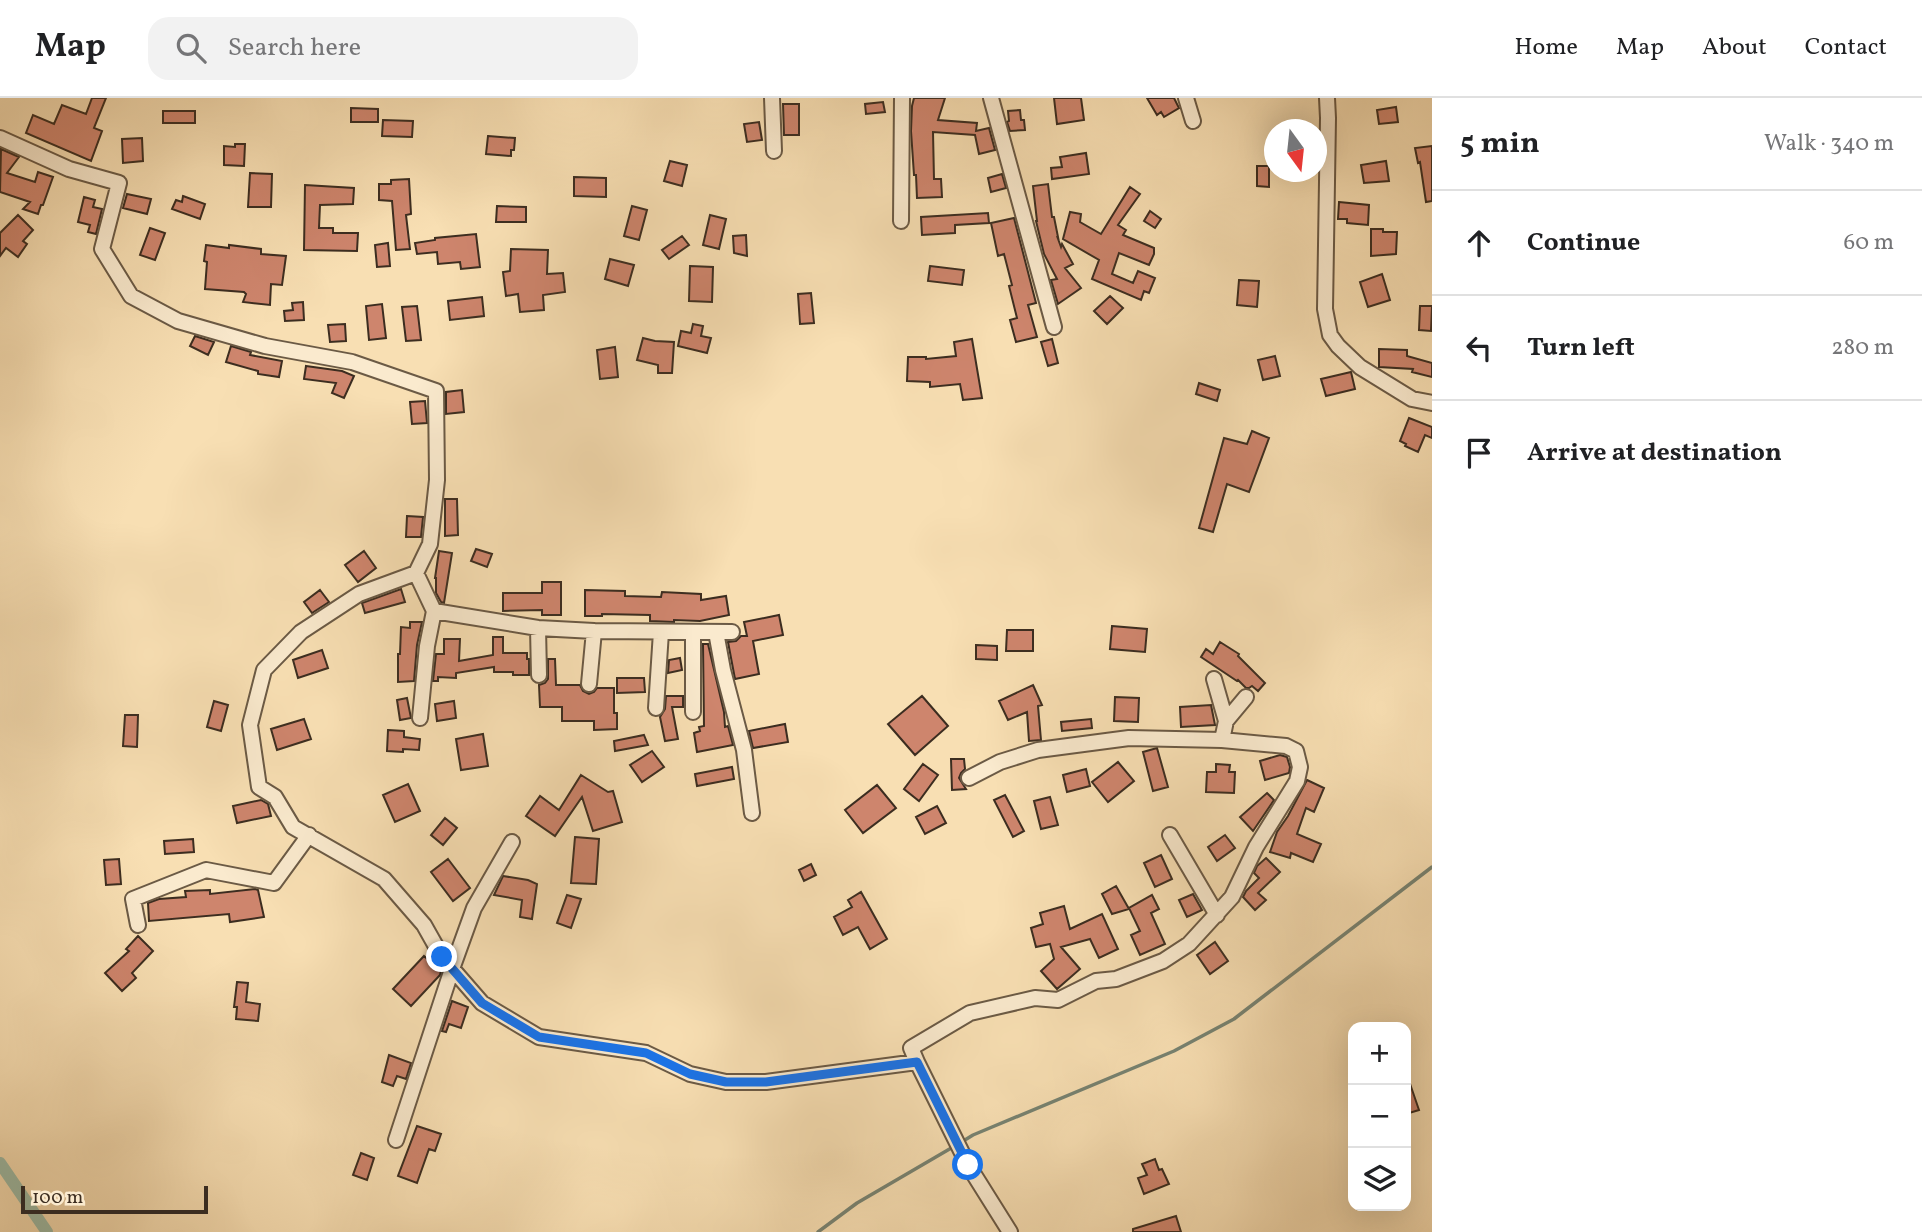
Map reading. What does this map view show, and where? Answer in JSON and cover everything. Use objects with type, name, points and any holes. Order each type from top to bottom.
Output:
[{"type":"street","points":[[772,98],[774,151]]},
{"type":"street","points":[[901,221],[902,98]]},
{"type":"street","points":[[991,98],[1054,327]]},
{"type":"street","points":[[1186,98],[1193,121]]},
{"type":"street","points":[[1326,98],[1325,309],[1330,335],[1360,367],[1412,399],[1432,403]]},
{"type":"street","points":[[0,138],[69,169],[119,183],[102,249],[131,296],[178,321],[265,346],[352,362],[436,391],[438,480],[430,544],[416,573],[359,594],[301,632],[264,670],[250,725],[259,787],[275,797],[293,827],[384,879],[424,925],[442,957],[482,1003],[539,1037],[646,1053],[690,1074],[726,1082],[766,1082],[917,1062]]},
{"type":"street","points":[[416,573],[434,611],[427,646],[420,718]]},
{"type":"street","points":[[434,611],[538,628],[732,632]]},
{"type":"street","points":[[538,628],[539,675]]},
{"type":"street","points":[[589,684],[594,631]]},
{"type":"street","points":[[656,708],[661,632]]},
{"type":"street","points":[[693,632],[693,712]]},
{"type":"street","points":[[716,632],[744,750],[752,813]]},
{"type":"street","points":[[1214,678],[1226,721],[1222,740]]},
{"type":"street","points":[[1226,721],[1246,697]]},
{"type":"street","points":[[969,778],[1000,762],[1038,750],[1129,738],[1222,740],[1286,746],[1296,751],[1300,766],[1297,781],[1256,847],[1232,897],[1189,944],[1163,961],[1116,979],[1096,981],[1058,1000],[1035,998],[970,1013],[911,1048],[968,1165],[1010,1232]]},
{"type":"street","points":[[138,925],[133,899],[206,870],[274,883],[309,835]]},
{"type":"street","points":[[1170,835],[1217,915]]},
{"type":"street","points":[[396,1140],[474,908],[512,842]]},
{"type":"building","points":[[92,98],[106,98],[94,128],[102,131],[91,161],[26,133],[33,115],[54,124],[62,105],[86,114]]},
{"type":"building","points":[[914,98],[945,98],[938,120],[977,123],[976,131],[989,128],[995,150],[979,154],[975,135],[933,132],[934,179],[941,179],[942,197],[917,198],[911,131]]},
{"type":"building","points":[[1054,98],[1081,98],[1084,120],[1057,124]]},
{"type":"building","points":[[1147,98],[1174,98],[1179,108],[1164,117],[1161,112],[1157,115]]},
{"type":"building","points":[[883,102],[885,112],[866,114],[865,104]]},
{"type":"building","points":[[783,104],[799,104],[799,135],[784,135]]},
{"type":"building","points":[[1396,107],[1398,122],[1379,124],[1377,110]]},
{"type":"building","points":[[351,108],[378,109],[378,122],[351,122]]},
{"type":"building","points":[[1020,110],[1025,130],[1010,131],[1008,111]]},
{"type":"building","points":[[163,111],[195,111],[195,123],[163,123]]},
{"type":"building","points":[[383,120],[413,121],[412,137],[382,136]]},
{"type":"building","points":[[759,122],[762,140],[747,142],[744,124]]},
{"type":"building","points":[[488,136],[515,138],[511,156],[486,154]]},
{"type":"building","points":[[142,138],[143,161],[123,163],[122,139]]},
{"type":"building","points":[[235,144],[245,144],[244,166],[224,165],[224,146],[235,147]]},
{"type":"building","points":[[1432,146],[1432,201],[1426,202],[1420,162],[1418,163],[1415,148]]},
{"type":"building","points":[[1,149],[19,157],[7,173],[35,182],[38,172],[53,177],[38,214],[23,209],[30,202],[0,192]]},
{"type":"building","points":[[1086,153],[1089,174],[1052,179],[1051,168],[1062,167],[1060,157]]},
{"type":"building","points":[[670,161],[687,165],[682,186],[664,181]]},
{"type":"building","points":[[1386,161],[1389,181],[1364,183],[1361,165]]},
{"type":"building","points":[[1257,166],[1264,166],[1264,182],[1269,182],[1269,187],[1257,186]]},
{"type":"building","points":[[250,173],[272,174],[271,207],[248,207]]},
{"type":"building","points":[[1002,174],[1006,188],[991,192],[988,178]]},
{"type":"building","points":[[574,177],[606,178],[606,197],[574,196]]},
{"type":"building","points":[[409,179],[411,214],[406,215],[410,249],[396,250],[392,201],[379,200],[379,184]]},
{"type":"building","points":[[1048,184],[1057,236],[1073,264],[1065,268],[1081,288],[1058,304],[1051,280],[1057,279],[1044,254],[1036,221],[1033,186]]},
{"type":"building","points":[[305,185],[354,188],[353,204],[320,205],[319,228],[333,228],[333,233],[358,233],[357,251],[304,250]]},
{"type":"building","points":[[1130,187],[1140,194],[1118,225],[1126,230],[1123,235],[1154,248],[1154,254],[1149,265],[1119,253],[1112,274],[1133,283],[1138,271],[1155,278],[1149,293],[1144,291],[1141,300],[1092,279],[1099,260],[1063,239],[1070,212],[1081,214],[1080,222],[1101,234]]},
{"type":"building","points":[[127,194],[151,199],[147,214],[123,208]]},
{"type":"building","points":[[183,196],[205,204],[200,219],[172,209],[176,200],[182,202]]},
{"type":"building","points":[[84,197],[95,200],[93,207],[102,209],[96,234],[88,232],[90,225],[78,222]]},
{"type":"building","points":[[1339,202],[1369,205],[1368,225],[1347,223],[1347,219],[1338,219]]},
{"type":"building","points":[[497,206],[526,207],[526,222],[496,222]]},
{"type":"building","points":[[632,206],[647,210],[639,240],[624,236]]},
{"type":"building","points":[[1150,211],[1161,219],[1155,228],[1144,221]]},
{"type":"building","points":[[988,213],[989,223],[955,225],[955,233],[922,235],[921,217]]},
{"type":"building","points":[[18,215],[33,230],[23,241],[27,244],[18,257],[6,248],[0,256],[0,233]]},
{"type":"building","points":[[710,215],[726,219],[719,249],[703,245]]},
{"type":"building","points":[[1014,218],[1036,303],[1028,305],[1037,337],[1016,342],[1010,320],[1017,318],[1009,286],[1012,285],[1004,254],[998,256],[991,223]]},
{"type":"building","points":[[150,228],[165,233],[155,260],[140,255]]},
{"type":"building","points":[[1371,229],[1397,232],[1396,254],[1371,256]]},
{"type":"building","points":[[476,234],[480,267],[461,269],[460,262],[438,264],[437,252],[417,254],[415,243]]},
{"type":"building","points":[[746,235],[747,256],[734,253],[733,236]]},
{"type":"building","points":[[682,236],[689,245],[669,259],[662,250]]},
{"type":"building","points":[[388,243],[390,266],[377,267],[375,245]]},
{"type":"building","points":[[206,245],[261,249],[261,254],[286,256],[282,285],[271,284],[270,305],[243,302],[246,294],[244,292],[205,289]]},
{"type":"building","points":[[511,249],[548,250],[547,274],[563,273],[565,292],[543,295],[544,310],[520,312],[518,294],[506,296],[503,272],[510,271]]},
{"type":"building","points":[[610,259],[634,265],[628,286],[605,279]]},
{"type":"building","points":[[690,266],[713,267],[712,302],[689,301]]},
{"type":"building","points":[[930,266],[964,270],[962,285],[928,281]]},
{"type":"building","points":[[1382,274],[1390,300],[1368,307],[1360,282]]},
{"type":"building","points":[[1239,280],[1259,281],[1257,307],[1237,305]]},
{"type":"building","points":[[811,293],[814,323],[800,324],[798,294]]},
{"type":"building","points":[[1110,296],[1123,308],[1107,324],[1094,311]]},
{"type":"building","points":[[482,297],[484,316],[450,320],[448,301]]},
{"type":"building","points":[[303,302],[304,320],[285,321],[284,311],[293,310],[292,303]]},
{"type":"building","points":[[382,304],[386,338],[369,340],[366,306]]},
{"type":"building","points":[[417,306],[421,340],[406,341],[402,307]]},
{"type":"building","points":[[1420,306],[1432,306],[1431,331],[1419,330]]},
{"type":"building","points":[[345,324],[346,341],[330,342],[328,325]]},
{"type":"building","points":[[693,324],[703,326],[701,336],[711,338],[707,353],[678,346],[681,331],[691,333]]},
{"type":"building","points":[[195,336],[214,342],[208,355],[190,346]]},
{"type":"building","points":[[643,338],[674,342],[672,373],[658,373],[658,365],[637,360]]},
{"type":"building","points":[[972,339],[982,398],[963,400],[960,384],[930,387],[930,382],[907,381],[908,357],[926,359],[956,356],[954,342]]},
{"type":"building","points":[[1052,339],[1058,363],[1048,366],[1041,342]]},
{"type":"building","points":[[231,346],[251,352],[250,355],[282,361],[279,377],[258,374],[258,371],[226,362]]},
{"type":"building","points":[[615,347],[618,377],[600,379],[597,350]]},
{"type":"building","points":[[1379,349],[1407,350],[1407,356],[1432,363],[1432,377],[1412,372],[1413,369],[1379,367]]},
{"type":"building","points":[[1275,356],[1280,376],[1263,380],[1258,360]]},
{"type":"building","points":[[306,366],[342,371],[354,376],[344,398],[332,393],[336,383],[304,379]]},
{"type":"building","points":[[1351,372],[1355,389],[1326,396],[1321,379]]},
{"type":"building","points":[[1199,383],[1220,390],[1217,401],[1196,394]]},
{"type":"building","points":[[462,390],[464,412],[446,414],[446,392]]},
{"type":"building","points":[[425,401],[427,423],[412,424],[410,402]]},
{"type":"building","points":[[1409,418],[1432,427],[1432,438],[1425,435],[1418,452],[1400,441]]},
{"type":"building","points":[[1252,431],[1269,438],[1249,492],[1227,484],[1213,532],[1199,528],[1224,438],[1247,444]]},
{"type":"building","points":[[445,499],[457,499],[458,535],[445,536]]},
{"type":"building","points":[[407,516],[423,517],[421,537],[406,537]]},
{"type":"building","points":[[476,549],[492,554],[487,567],[471,561]]},
{"type":"building","points":[[364,551],[376,568],[358,582],[345,565]]},
{"type":"building","points":[[439,551],[452,553],[444,603],[436,593]]},
{"type":"building","points":[[542,582],[561,582],[561,615],[542,615],[542,610],[503,611],[503,593],[542,593]]},
{"type":"building","points":[[401,589],[405,602],[365,613],[362,603]]},
{"type":"building","points":[[320,590],[329,602],[312,613],[304,602]]},
{"type":"building","points":[[585,590],[625,591],[625,596],[661,597],[662,592],[701,594],[701,600],[726,596],[729,615],[700,621],[674,622],[650,621],[650,615],[585,616]]},
{"type":"building","points":[[779,615],[783,635],[753,641],[759,674],[735,679],[728,642],[747,636],[744,622]]},
{"type":"building","points":[[410,622],[422,622],[414,681],[398,682],[401,627],[410,628]]},
{"type":"building","points":[[1112,626],[1147,629],[1145,652],[1110,649]]},
{"type":"building","points":[[1007,630],[1033,630],[1033,651],[1006,651]]},
{"type":"building","points":[[493,637],[503,637],[503,653],[527,653],[529,675],[494,672],[494,667],[456,673],[456,678],[438,677],[438,681],[433,681],[436,654],[444,654],[444,639],[460,639],[459,661],[493,655]]},
{"type":"building","points":[[1220,642],[1239,654],[1265,683],[1258,691],[1252,686],[1246,688],[1201,657],[1206,649],[1213,654]]},
{"type":"building","points":[[703,644],[708,644],[725,727],[728,726],[733,745],[697,752],[694,733],[704,726]]},
{"type":"building","points":[[976,645],[997,646],[997,660],[976,659]]},
{"type":"building","points":[[322,650],[328,668],[298,678],[293,660]]},
{"type":"building","points":[[680,658],[682,670],[668,673],[669,660]]},
{"type":"building","points":[[548,659],[555,659],[556,685],[580,685],[583,691],[589,694],[597,688],[614,688],[617,729],[594,730],[594,721],[562,721],[562,707],[540,707],[539,685],[548,679]]},
{"type":"building","points":[[617,678],[644,678],[645,692],[617,693]]},
{"type":"building","points":[[1033,685],[1042,705],[1038,706],[1041,740],[1029,741],[1027,712],[1008,720],[999,701]]},
{"type":"building","points":[[666,696],[683,696],[683,707],[672,707],[678,739],[665,741],[660,717],[665,709]]},
{"type":"building","points":[[922,696],[948,726],[915,755],[888,724]]},
{"type":"building","points":[[1115,697],[1139,698],[1138,722],[1114,721]]},
{"type":"building","points":[[407,698],[411,718],[400,720],[397,700]]},
{"type":"building","points":[[214,701],[228,705],[221,731],[207,727]]},
{"type":"building","points":[[454,701],[456,718],[437,721],[435,704]]},
{"type":"building","points":[[1211,705],[1215,725],[1181,727],[1180,707]]},
{"type":"building","points":[[125,715],[138,715],[137,747],[123,746]]},
{"type":"building","points":[[304,719],[311,739],[277,750],[271,729]]},
{"type":"building","points":[[1091,719],[1092,728],[1062,731],[1061,722]]},
{"type":"building","points":[[785,724],[788,742],[753,748],[749,731]]},
{"type":"building","points":[[388,730],[404,731],[404,737],[420,739],[419,750],[387,751]]},
{"type":"building","points":[[483,734],[488,766],[461,770],[456,739]]},
{"type":"building","points":[[644,735],[648,745],[615,751],[614,741]]},
{"type":"building","points":[[1157,748],[1168,787],[1153,791],[1143,752]]},
{"type":"building","points":[[652,751],[664,767],[642,782],[630,765]]},
{"type":"building","points":[[1280,755],[1287,757],[1289,773],[1265,780],[1260,761]]},
{"type":"building","points":[[951,759],[964,759],[965,769],[959,778],[966,789],[952,790]]},
{"type":"building","points":[[1118,762],[1134,781],[1108,802],[1092,782]]},
{"type":"building","points":[[923,764],[938,775],[919,801],[904,789]]},
{"type":"building","points":[[1216,764],[1230,765],[1229,772],[1235,772],[1234,793],[1206,792],[1207,772],[1216,772]]},
{"type":"building","points":[[732,767],[734,779],[697,786],[695,774]]},
{"type":"building","points":[[1086,769],[1090,786],[1067,792],[1063,775]]},
{"type":"building","points":[[581,775],[608,792],[613,791],[622,822],[593,831],[582,797],[555,836],[526,816],[540,796],[559,810]]},
{"type":"building","points":[[1307,780],[1324,788],[1314,812],[1306,808],[1297,834],[1321,844],[1313,862],[1291,853],[1290,858],[1270,852],[1277,832]]},
{"type":"building","points":[[408,784],[420,811],[395,822],[383,795]]},
{"type":"building","points":[[877,785],[896,808],[863,833],[845,810]]},
{"type":"building","points":[[1267,793],[1274,800],[1253,831],[1240,817]]},
{"type":"building","points":[[1005,795],[1024,831],[1013,837],[994,800]]},
{"type":"building","points":[[1050,797],[1058,825],[1041,829],[1034,801]]},
{"type":"building","points":[[261,800],[268,804],[271,816],[237,823],[233,806]]},
{"type":"building","points":[[937,806],[946,823],[925,834],[916,817]]},
{"type":"building","points":[[445,818],[457,828],[443,845],[431,835]]},
{"type":"building","points":[[1225,835],[1235,848],[1217,861],[1208,847]]},
{"type":"building","points":[[575,837],[599,839],[596,884],[571,883]]},
{"type":"building","points":[[193,839],[194,852],[165,854],[164,841]]},
{"type":"building","points":[[1161,855],[1172,879],[1155,887],[1144,863]]},
{"type":"building","points":[[1266,858],[1280,872],[1258,893],[1266,900],[1255,910],[1243,897],[1259,878],[1254,873]]},
{"type":"building","points":[[119,859],[121,884],[106,885],[104,860]]},
{"type":"building","points":[[448,859],[470,888],[453,901],[431,872]]},
{"type":"building","points":[[811,864],[816,875],[804,881],[799,870]]},
{"type":"building","points":[[503,876],[537,884],[532,919],[520,917],[522,900],[494,895]]},
{"type":"building","points":[[1116,886],[1129,909],[1112,914],[1102,894]]},
{"type":"building","points":[[210,890],[210,894],[258,890],[264,917],[230,922],[229,914],[149,921],[148,903],[159,899],[186,897],[185,891]]},
{"type":"building","points":[[861,892],[887,939],[870,949],[858,927],[843,935],[834,917],[852,907],[848,900]]},
{"type":"building","points":[[1193,894],[1202,910],[1187,917],[1179,900]]},
{"type":"building","points":[[567,895],[581,899],[571,928],[557,923]]},
{"type":"building","points":[[1152,895],[1159,909],[1151,913],[1165,944],[1140,955],[1131,935],[1140,931],[1129,908]]},
{"type":"building","points":[[1064,906],[1070,929],[1102,914],[1118,949],[1099,958],[1090,939],[1061,947],[1080,969],[1057,989],[1041,971],[1054,959],[1050,944],[1036,947],[1031,928],[1043,924],[1040,913]]},
{"type":"building","points":[[138,936],[153,951],[132,973],[136,978],[122,991],[105,973],[129,951],[126,949]]},
{"type":"building","points":[[1215,942],[1228,961],[1210,974],[1197,955]]},
{"type":"building","points":[[424,956],[441,971],[440,975],[411,1006],[393,989]]},
{"type":"building","points":[[237,982],[248,983],[246,1002],[260,1004],[258,1021],[236,1019],[237,1007],[234,1007]]},
{"type":"building","points":[[452,1001],[468,1007],[461,1028],[449,1024],[446,1032],[442,1031]]},
{"type":"building","points":[[389,1055],[411,1063],[406,1079],[397,1076],[393,1086],[382,1082]]},
{"type":"building","points":[[1411,1087],[1419,1110],[1411,1112]]},
{"type":"building","points":[[417,1126],[441,1134],[435,1151],[429,1149],[417,1183],[398,1176]]},
{"type":"building","points":[[361,1153],[374,1158],[367,1180],[353,1175]]},
{"type":"building","points":[[1155,1159],[1169,1184],[1144,1194],[1138,1178],[1147,1175],[1142,1164]]},
{"type":"building","points":[[1176,1216],[1181,1232],[1133,1232],[1133,1229]]},
{"type":"waterway","points":[[960,1143],[973,1135],[1174,1051],[1234,1019],[1432,867]]},
{"type":"waterway","points":[[818,1232],[857,1203],[953,1147]]},
{"type":"waterway","points":[[0,1163],[47,1232]]},
{"type":"route","points":[[442,957],[482,1003],[539,1037],[646,1053],[690,1074],[726,1082],[766,1082],[917,1062],[968,1165]]}]
